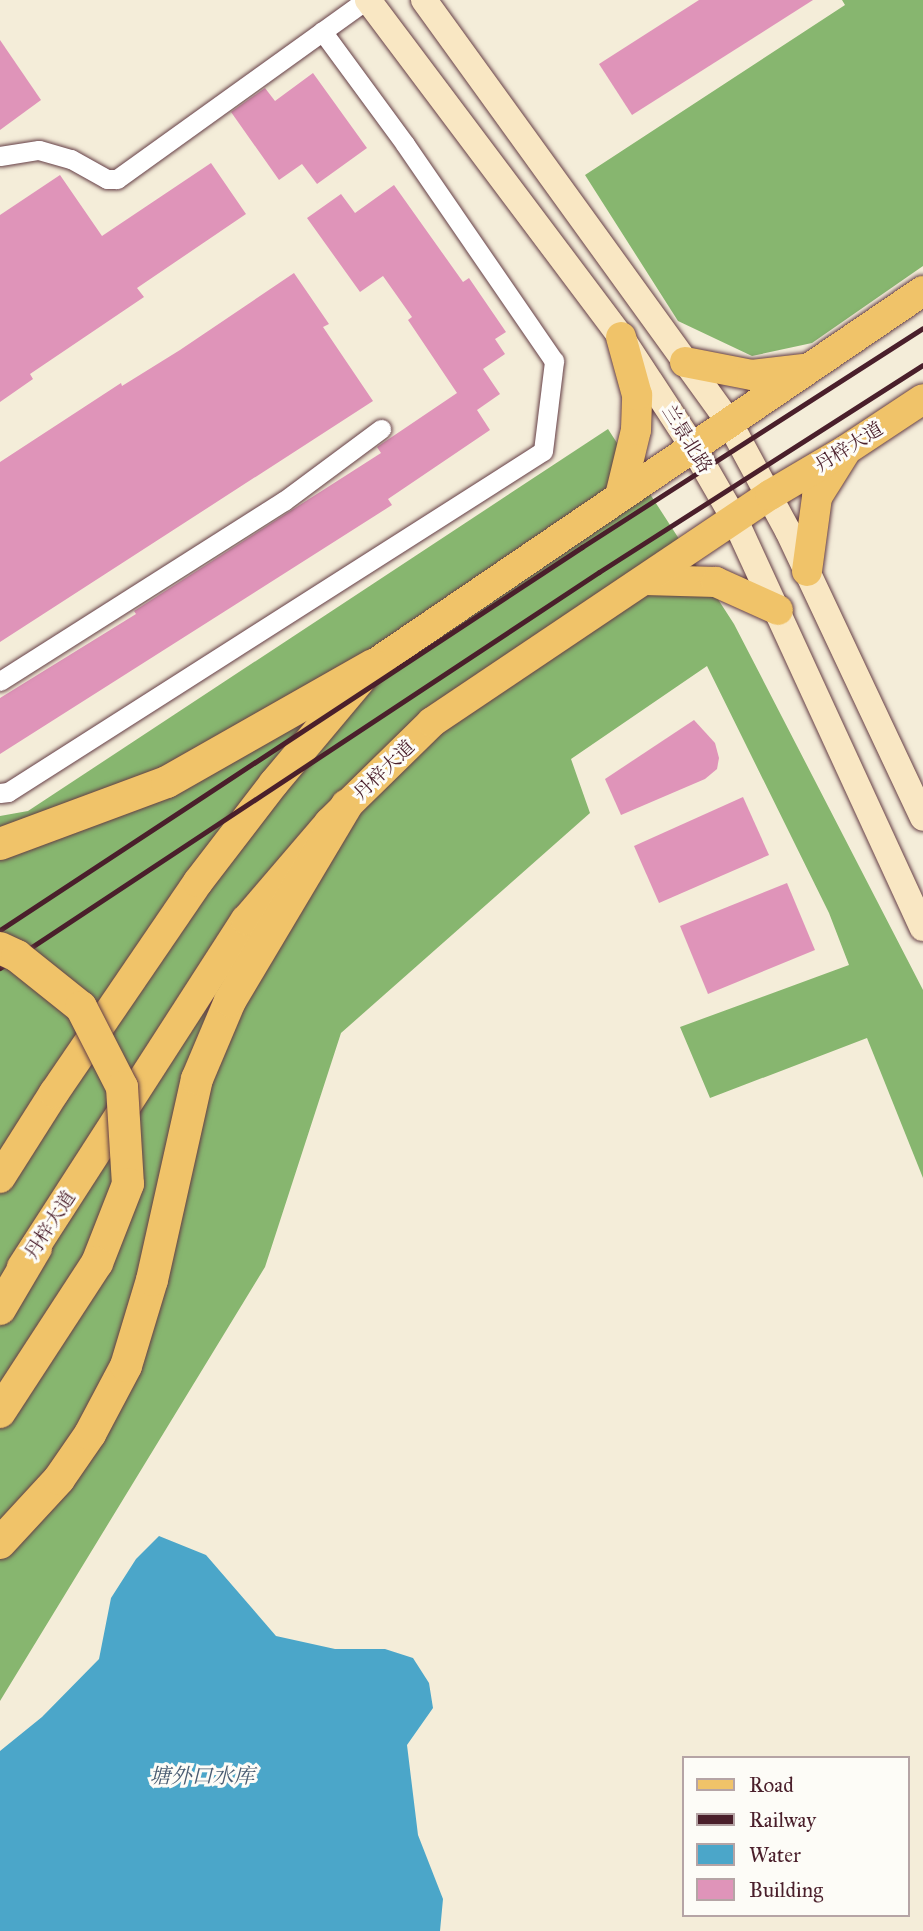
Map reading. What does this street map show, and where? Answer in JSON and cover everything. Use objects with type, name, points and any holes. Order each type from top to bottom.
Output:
[{"type":"highway","points":[[0,844],[167,782],[373,665]]},
{"type":"highway","points":[[0,1543],[60,1479],[90,1434],[126,1366],[152,1280],[197,1079],[230,1001],[347,805]]},
{"type":"highway","points":[[0,948],[17,956],[80,1007],[122,1087],[128,1184],[97,1264],[0,1412]]},
{"type":"highway","points":[[0,1309],[36,1248]]},
{"type":"main road","name":"兰景北路","points":[[367,0],[621,337],[694,447],[735,520],[778,610],[923,928]]},
{"type":"main road","points":[[424,0],[730,422],[770,495],[923,818]]},
{"type":"main road","points":[[603,313],[633,291]]},
{"type":"main road","points":[[0,1178],[54,1093],[198,882],[274,783],[373,665],[923,291]]},
{"type":"main road","points":[[620,496],[636,430],[637,395],[621,337]]},
{"type":"main road","points":[[685,362],[751,375],[807,369]]},
{"type":"main road","name":"丹梓大道","points":[[0,1299],[36,1248],[246,920],[347,805],[432,722],[770,495],[846,450],[923,398]]},
{"type":"main road","points":[[807,571],[817,497],[846,450]]},
{"type":"main road","points":[[645,580],[716,582],[778,610]]},
{"type":"street","points":[[0,156],[39,150],[71,159],[107,179],[117,179],[367,0]]},
{"type":"street","points":[[0,793],[8,792],[543,451],[554,361],[405,144],[322,32]]},
{"type":"street","points":[[0,681],[284,501],[381,429]]},
{"type":"green space","points":[[842,0],[923,0],[923,266],[812,343],[752,356],[678,321],[585,175],[845,5]]},
{"type":"green space","points":[[608,429],[734,624],[923,990],[923,1178],[867,1038],[710,1098],[680,1027],[849,965],[829,913],[707,666],[571,759],[590,813],[341,1033],[265,1267],[0,1701],[0,816],[28,811]]},
{"type":"water","name":"塘外口水库","points":[[159,1536],[206,1555],[276,1636],[335,1649],[385,1649],[413,1658],[429,1683],[433,1708],[407,1745],[418,1835],[443,1899],[440,1931],[0,1931],[0,1751],[42,1717],[99,1659],[111,1598],[136,1559]]},
{"type":"building","points":[[699,0],[813,0],[632,115],[599,64]]},
{"type":"building","points":[[0,40],[41,100],[0,130]]},
{"type":"building","points":[[313,73],[367,148],[317,184],[302,164],[279,180],[231,112],[265,88],[275,101]]},
{"type":"building","points":[[211,163],[246,214],[137,288],[144,297],[30,374],[33,379],[0,402],[0,215],[60,175],[102,236]]},
{"type":"building","points":[[394,185],[463,282],[469,278],[506,332],[495,339],[505,354],[483,369],[500,394],[477,410],[490,430],[388,499],[392,505],[0,754],[0,698],[136,614],[134,611],[381,453],[377,447],[457,393],[408,320],[412,317],[383,276],[360,292],[307,218],[341,194],[355,213]]},
{"type":"building","points":[[294,273],[329,324],[323,327],[373,401],[0,642],[0,462],[121,383],[122,386],[180,350]]},
{"type":"building","points":[[694,720],[715,743],[719,758],[717,769],[705,779],[621,815],[605,779]]},
{"type":"building","points":[[743,797],[769,855],[659,903],[634,846]]},
{"type":"building","points":[[787,883],[815,950],[708,994],[680,926]]},
{"type":"railway","points":[[0,930],[582,547],[923,328]]},
{"type":"railway","points":[[0,968],[599,572],[923,365]]}]
